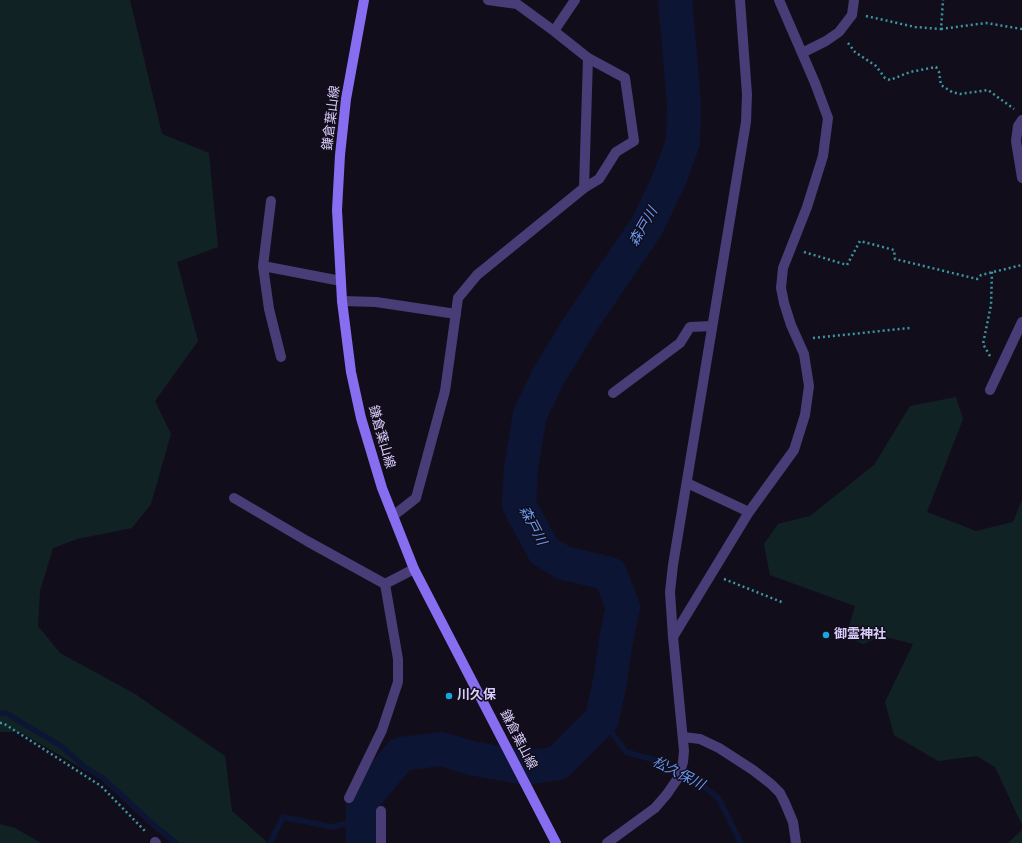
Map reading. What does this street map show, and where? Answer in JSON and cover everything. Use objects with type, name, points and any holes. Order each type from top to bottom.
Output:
[{"type":"main road","name":"鎌倉葉山線","points":[[364,0],[346,99],[340,155],[337,210],[342,301],[351,372],[361,418],[382,488],[414,569],[556,843]]},
{"type":"street","points":[[393,516],[416,498],[445,391],[458,298],[477,276],[584,188],[599,179],[616,152],[634,141],[625,78],[588,58],[517,4],[488,0]]},
{"type":"street","points":[[554,31],[575,0]]},
{"type":"street","points":[[607,843],[655,808],[678,778],[683,762],[683,737],[670,592],[673,565],[746,122],[747,94],[740,0]]},
{"type":"street","points":[[673,637],[749,512],[794,450],[805,415],[809,386],[804,354],[784,303],[781,288],[783,268],[807,207],[823,156],[828,118],[802,52],[779,0]]},
{"type":"street","points":[[802,52],[826,41],[839,32],[852,15],[854,0]]},
{"type":"street","points":[[584,188],[588,58]]},
{"type":"street","points":[[1022,120],[1018,126],[1016,141],[1022,178]]},
{"type":"street","points":[[271,201],[263,266],[269,309],[281,357]]},
{"type":"street","points":[[263,266],[341,281]]},
{"type":"street","points":[[342,301],[376,302],[456,314]]},
{"type":"street","points":[[990,390],[1022,322]]},
{"type":"street","points":[[613,393],[680,343],[690,327],[712,326]]},
{"type":"street","points":[[687,483],[749,512]]},
{"type":"street","points":[[234,498],[307,541],[385,584]]},
{"type":"street","points":[[385,584],[414,569]]},
{"type":"street","points":[[349,798],[382,730],[398,682],[398,659],[385,584]]},
{"type":"street","points":[[683,737],[700,740],[719,748],[753,770],[771,784],[780,793],[785,803],[793,822],[796,843]]},
{"type":"street","points":[[381,843],[382,811]]},
{"type":"path","points":[[941,29],[943,0]]},
{"type":"path","points":[[852,15],[871,16],[915,27],[941,29],[986,23],[1022,29]]},
{"type":"path","points":[[839,32],[855,52],[876,66],[885,78],[890,80],[910,72],[936,67],[939,72],[941,85],[952,92],[960,94],[988,90],[1016,111]]},
{"type":"path","points":[[792,248],[847,265],[860,241],[894,250],[895,259],[977,279],[981,275],[992,271],[1022,266]]},
{"type":"path","points":[[992,271],[992,305],[983,344],[989,355],[1003,363]]},
{"type":"path","points":[[798,340],[910,328]]},
{"type":"path","points":[[751,590],[784,603]]},
{"type":"path","points":[[0,723],[3,723],[101,786],[156,842]]},
{"type":"shaded area","points":[[0,0],[130,0],[162,134],[209,153],[218,247],[177,262],[198,341],[155,401],[171,434],[151,504],[132,528],[77,539],[53,548],[40,591],[38,626],[60,653],[135,694],[225,756],[232,811],[267,842],[266,843],[171,843],[114,787],[20,732],[0,732]]},
{"type":"shaded area","points":[[956,397],[963,419],[927,512],[976,531],[1013,522],[1022,500],[1022,825],[995,767],[977,756],[938,761],[894,735],[885,702],[913,644],[882,636],[863,644],[846,637],[855,606],[770,575],[764,544],[778,524],[810,516],[874,465],[910,406]]},
{"type":"shaded area","points":[[0,824],[15,828],[41,843],[0,843]]},
{"type":"shaded area","points":[[1022,830],[1022,843],[1008,843]]},
{"type":"waterway","name":"森戸川","points":[[363,843],[363,799],[401,754],[441,749],[471,758],[526,768],[558,763],[602,719],[623,607],[610,574],[564,563],[544,551],[519,505],[521,468],[530,414],[549,375],[581,323],[647,226],[669,180],[683,142],[684,103],[675,0]]},
{"type":"waterway","points":[[0,713],[6,713],[61,746],[86,768],[103,778],[156,827],[176,843]]},
{"type":"waterway","name":"松久保川","points":[[602,719],[626,752],[658,761],[700,783],[719,799],[741,843]]},
{"type":"waterway","points":[[270,843],[283,817],[332,827],[362,820]]},
{"type":"place","name":"御霊神社","points":[[826,635]]},
{"type":"place","name":"川久保","points":[[449,696]]}]
